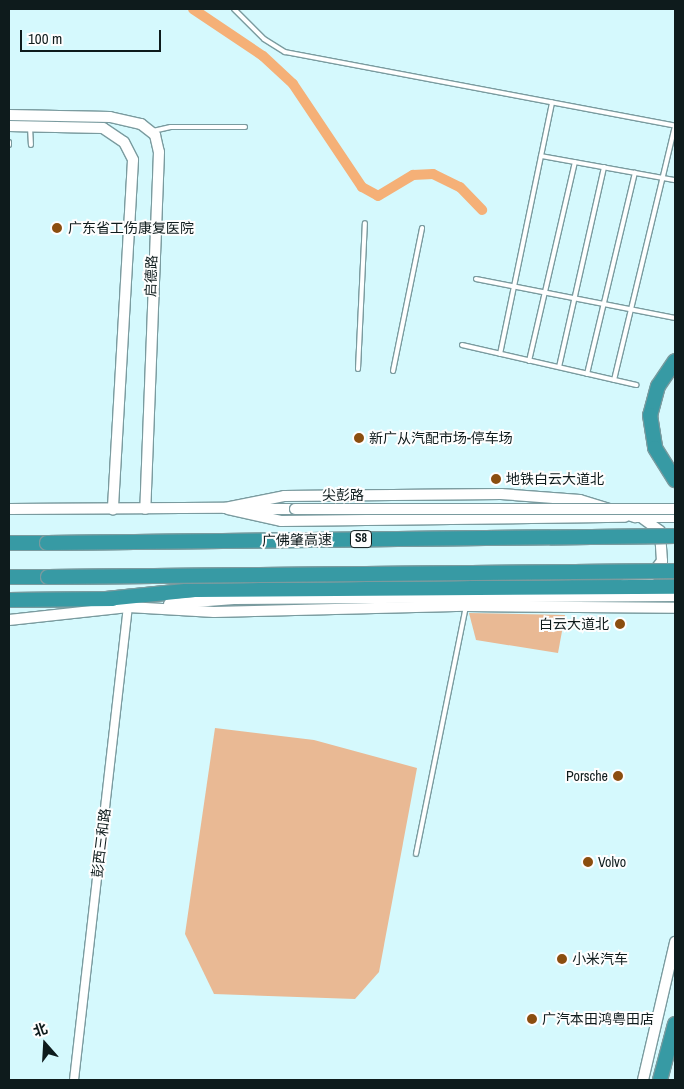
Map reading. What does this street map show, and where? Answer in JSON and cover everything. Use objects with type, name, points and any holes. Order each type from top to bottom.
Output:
[{"type":"highway","points":[[675,361],[658,386],[650,415],[655,448],[675,480]]},
{"type":"highway","name":"广佛肇高速","points":[[9,543],[675,536]]},
{"type":"highway","points":[[9,577],[675,571]]},
{"type":"highway","points":[[106,599],[195,590],[675,587]]},
{"type":"highway","points":[[9,600],[234,599]]},
{"type":"highway","points":[[660,1080],[675,1024]]},
{"type":"street","points":[[9,115],[110,117],[151,132]]},
{"type":"street","name":"启德路","points":[[9,126],[103,128],[124,142],[133,160],[113,509]]},
{"type":"street","name":"启德路","points":[[145,509],[159,152],[151,132]]},
{"type":"street","name":"尖彭路","points":[[9,509],[225,508],[284,496],[501,494],[580,500],[635,517],[675,517]]},
{"type":"street","points":[[225,508],[675,509]]},
{"type":"street","points":[[225,508],[281,521],[635,517],[660,531],[662,561],[651,575],[616,587]]},
{"type":"street","points":[[9,620],[128,607],[234,599],[675,596]]},
{"type":"street","points":[[128,607],[224,612],[466,606],[675,608]]},
{"type":"street","name":"彭西三和路","points":[[74,1080],[128,607]]},
{"type":"street","points":[[643,1080],[675,942]]},
{"type":"lane","points":[[234,9],[264,39],[285,52],[675,126],[665,178],[614,380]]},
{"type":"lane","points":[[500,354],[552,102]]},
{"type":"lane","points":[[151,132],[171,126],[245,127]]},
{"type":"lane","points":[[30,127],[31,145]]},
{"type":"lane","points":[[541,156],[675,180]]},
{"type":"lane","points":[[529,360],[575,162]]},
{"type":"lane","points":[[559,368],[604,167]]},
{"type":"lane","points":[[587,374],[635,172]]},
{"type":"lane","points":[[358,369],[364,224]]},
{"type":"lane","points":[[393,371],[422,228]]},
{"type":"lane","points":[[476,279],[675,318]]},
{"type":"lane","points":[[462,345],[636,385]]},
{"type":"lane","points":[[416,854],[466,606]]},
{"type":"shaded area","points":[[469,613],[565,615],[558,653],[476,640]]},
{"type":"shaded area","points":[[215,728],[314,740],[417,768],[379,972],[355,999],[214,994],[185,934]]},
{"type":"waterway","points":[[193,9],[263,56],[293,84],[362,187],[378,196],[413,175],[433,174],[460,187],[482,210]]},
{"type":"place","name":"广东省工伤康复医院","points":[[57,228]]},
{"type":"place","name":"新广从汽配市场-停车场","points":[[359,438]]},
{"type":"place","name":"地铁白云大道北","points":[[496,479]]},
{"type":"place","name":"白云大道北","points":[[620,624]]},
{"type":"place","name":"Porsche","points":[[618,776]]},
{"type":"place","name":"Volvo","points":[[588,862]]},
{"type":"place","name":"小米汽车","points":[[562,959]]},
{"type":"place","name":"广汽本田鸿粤田店","points":[[532,1019]]}]
